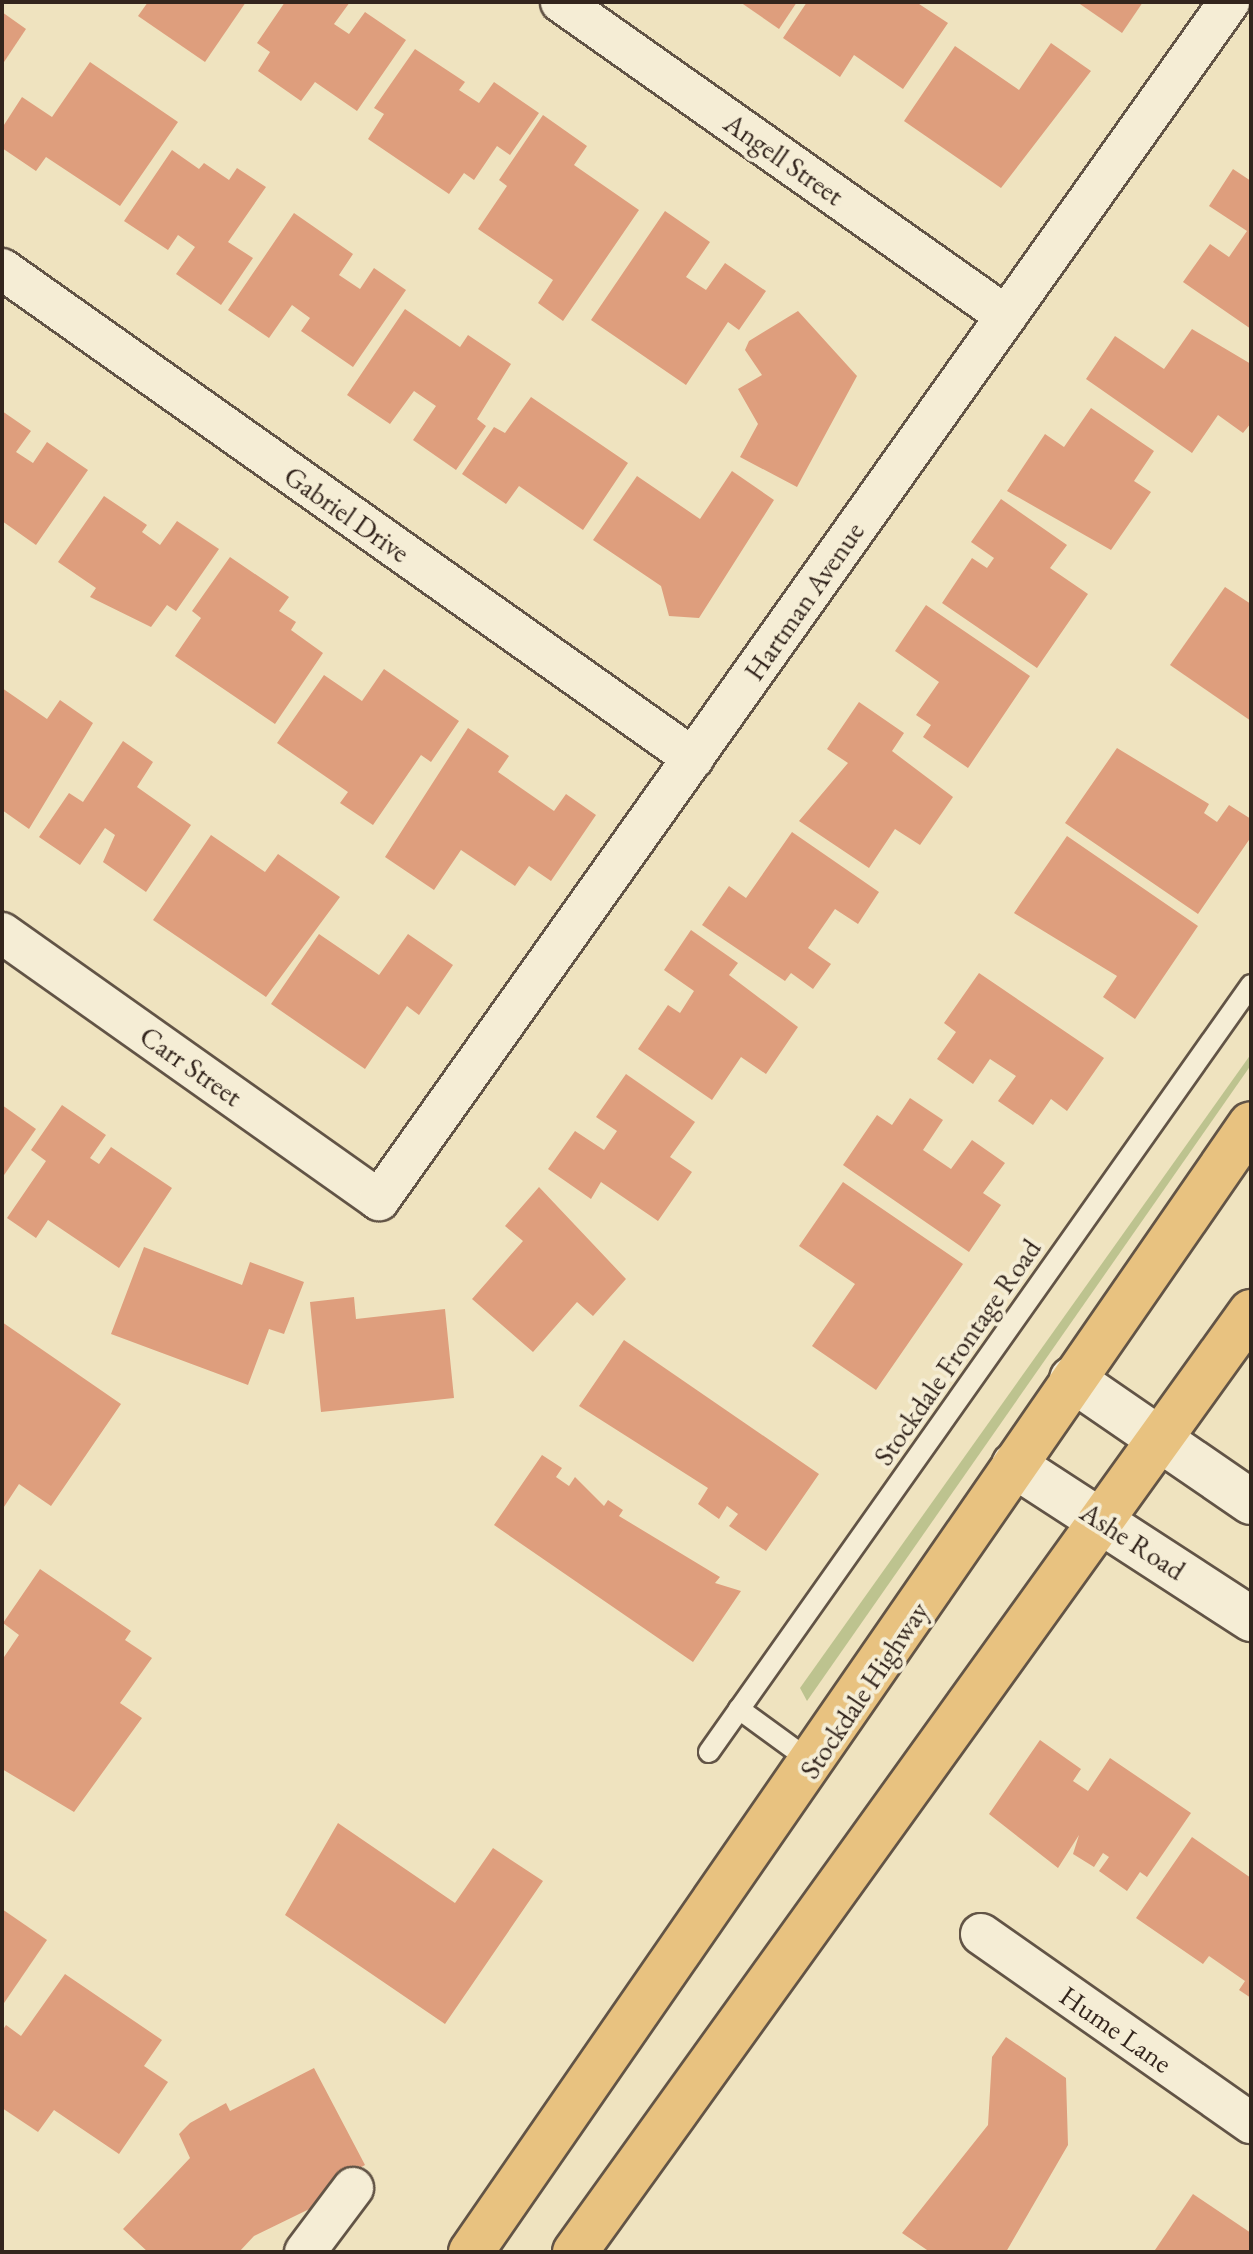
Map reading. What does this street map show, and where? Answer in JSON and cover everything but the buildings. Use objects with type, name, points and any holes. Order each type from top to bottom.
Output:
[{"type":"main road","name":"Stockdale Highway","points":[[471,2252],[815,1764],[1072,1379],[1251,1124]]},
{"type":"main road","points":[[575,2252],[1251,1312]]},
{"type":"street","name":"Angell Street","points":[[561,2],[1006,316]]},
{"type":"street","name":"Hartman Avenue","points":[[379,1200],[1229,2]]},
{"type":"street","name":"Gabriel Drive","points":[[2,269],[693,758]]},
{"type":"street","name":"Carr Street","points":[[2,933],[379,1200]]},
{"type":"street","points":[[1072,1379],[1161,1437],[1251,1502]]},
{"type":"street","name":"Ashe Road","points":[[1014,1465],[1251,1619]]},
{"type":"street","name":"Hume Lane","points":[[981,1934],[1251,2123]]},
{"type":"street","points":[[305,2252],[353,2188]]},
{"type":"lane","name":"Stockdale Frontage Road","points":[[709,1752],[1251,985]]},
{"type":"lane","points":[[739,1709],[815,1764]]},
{"type":"green space","points":[[1251,1054],[1251,1065],[807,1701],[800,1688]]}]
